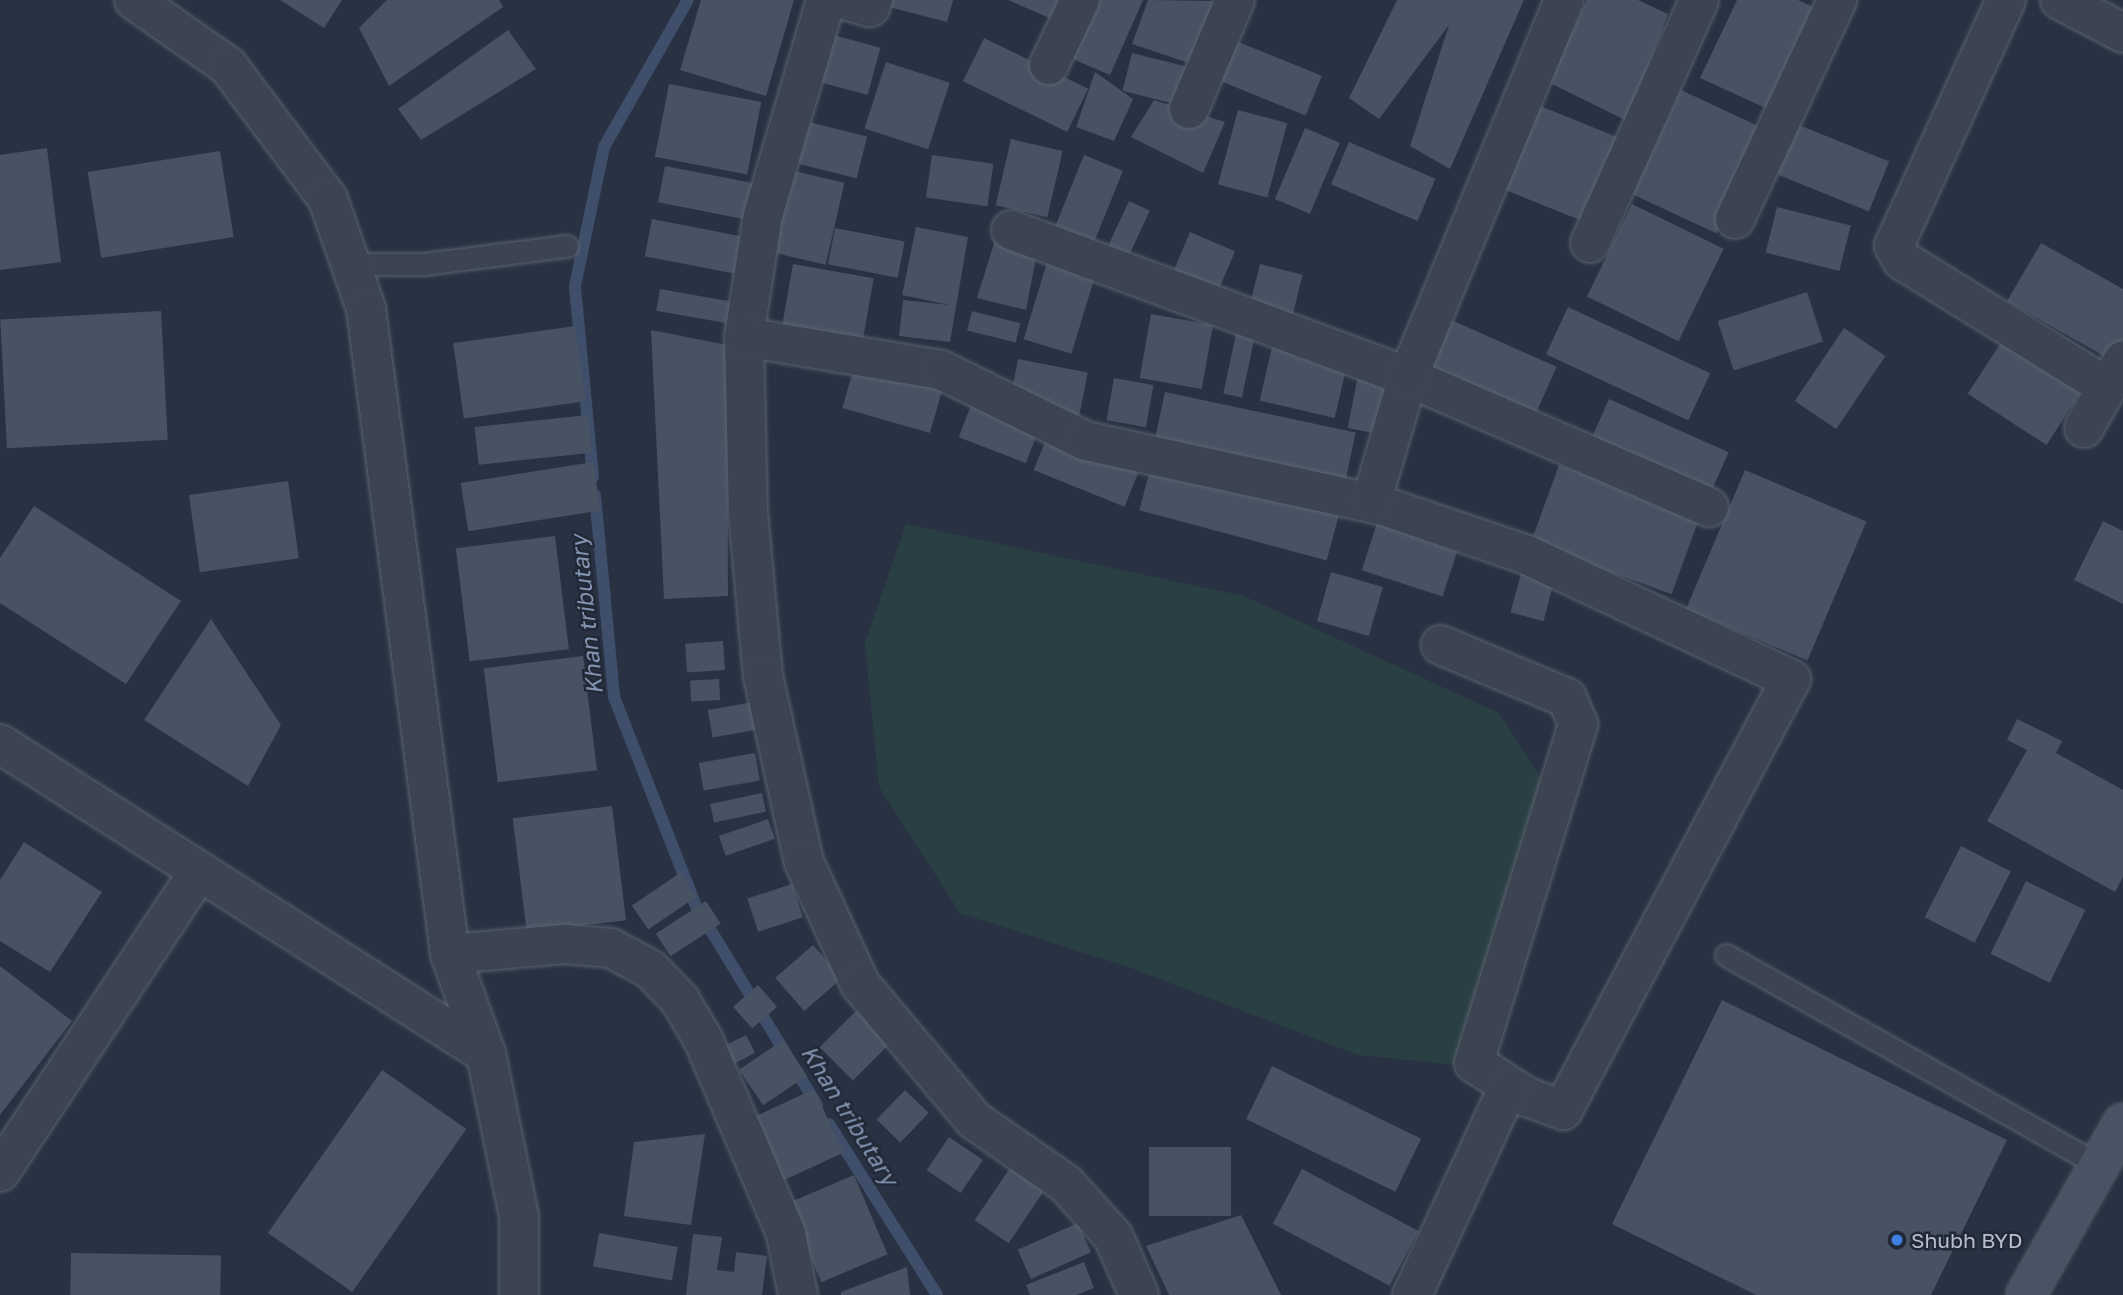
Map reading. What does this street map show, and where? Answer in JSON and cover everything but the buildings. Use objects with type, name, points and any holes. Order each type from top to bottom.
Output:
[{"type":"main road","points":[[2026,1295],[2123,1123]]},
{"type":"street","points":[[134,0],[228,66],[328,199],[366,309],[450,954],[486,1054],[519,1216],[519,1295]]},
{"type":"street","points":[[826,0],[762,215],[744,337],[748,512],[762,676],[804,862],[860,984],[974,1120],[1066,1184],[1105,1227],[1139,1295]]},
{"type":"street","points":[[845,0],[870,8],[873,0]]},
{"type":"street","points":[[1049,65],[1080,0]]},
{"type":"street","points":[[1189,109],[1236,0]]},
{"type":"street","points":[[1371,503],[1408,377],[1564,0]]},
{"type":"street","points":[[1590,243],[1699,0]]},
{"type":"street","points":[[1735,219],[1837,0]]},
{"type":"street","points":[[2006,0],[1894,246],[1902,260],[2115,374],[2084,428]]},
{"type":"street","points":[[2060,0],[2123,33]]},
{"type":"street","points":[[1011,230],[1408,377],[1709,507]]},
{"type":"street","points":[[744,337],[941,370],[1086,441],[1371,503],[1527,555],[1791,679],[1563,1110],[1509,1086],[1474,1063],[1578,724],[1567,698],[1441,645]]},
{"type":"street","points":[[0,744],[486,1054]]},
{"type":"street","points":[[0,1172],[199,871]]},
{"type":"street","points":[[450,954],[565,944],[611,948],[649,969],[680,1000],[703,1039],[786,1234],[798,1295]]},
{"type":"street","points":[[1412,1295],[1509,1086]]},
{"type":"lane","points":[[351,264],[424,264],[567,246]]},
{"type":"lane","points":[[1726,956],[2098,1166]]},
{"type":"green space","points":[[906,524],[1244,596],[1499,713],[1556,801],[1458,1065],[1358,1055],[1131,968],[960,913],[879,787],[865,643]]},
{"type":"waterway","name":"Khan tributary","points":[[593,477],[575,286],[604,147],[688,0]]},
{"type":"waterway","name":"Khan tributary","points":[[595,495],[614,697],[696,906],[817,1105]]},
{"type":"waterway","name":"Khan tributary","points":[[829,1124],[937,1295]]},
{"type":"place","name":"Shubh BYD","points":[[1897,1240]]}]
